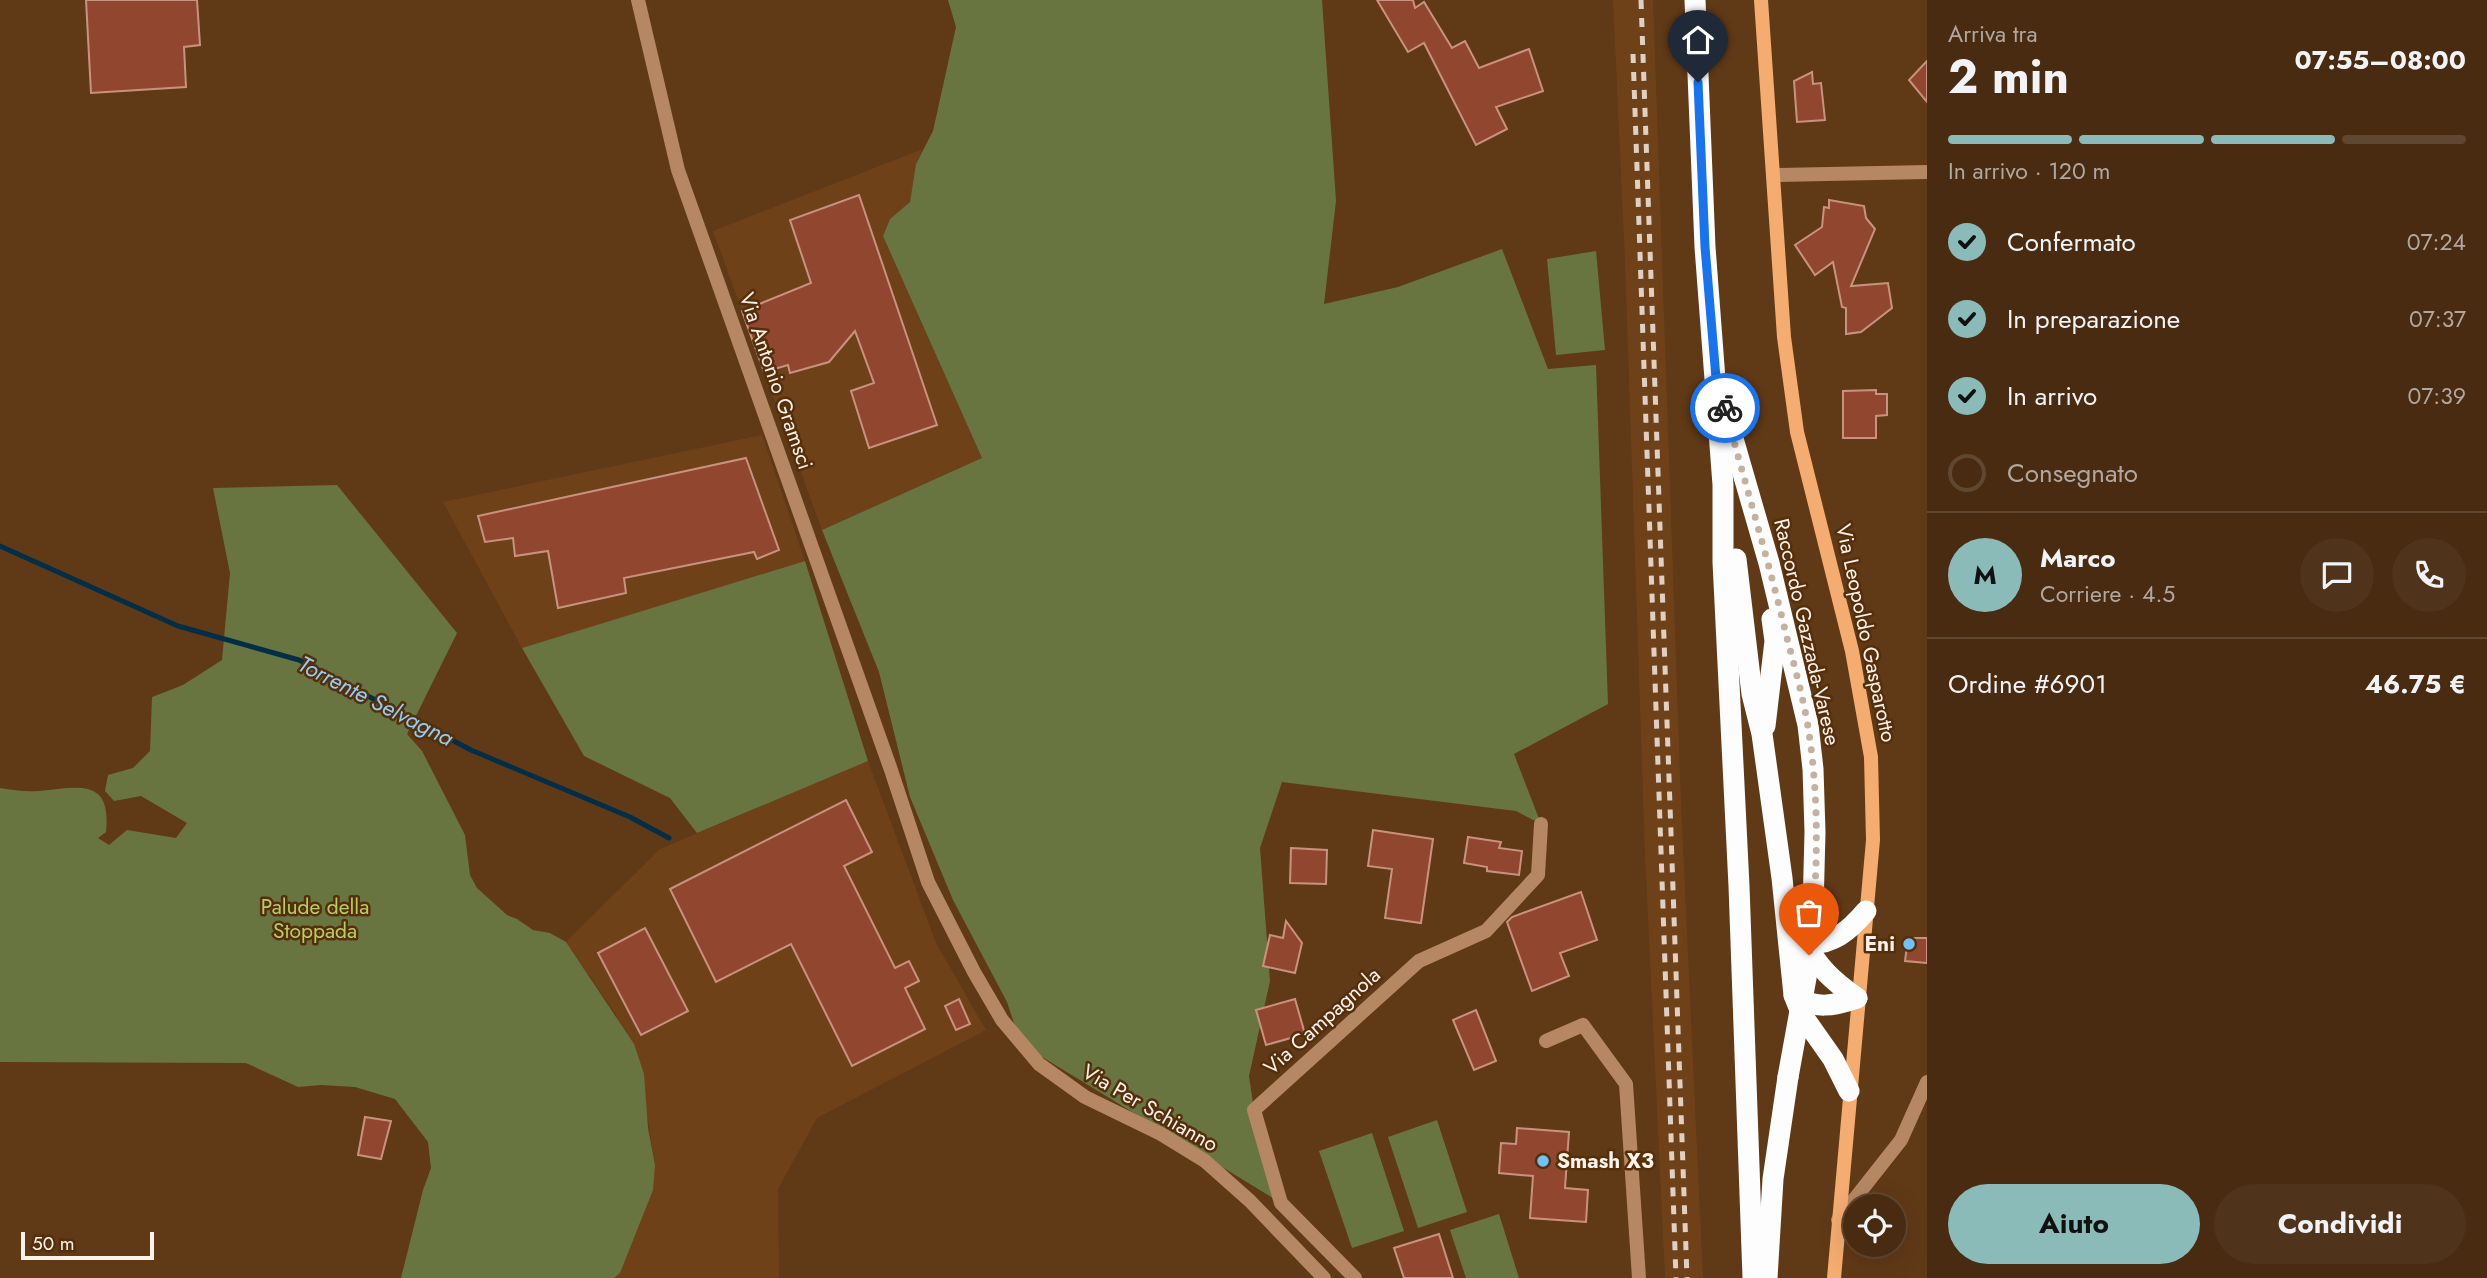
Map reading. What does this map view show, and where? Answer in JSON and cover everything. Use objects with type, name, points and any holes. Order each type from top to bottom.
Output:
[{"type":"highway","name":"Raccordo Gazzada-Varese","points":[[1695,0],[1705,247],[1723,485],[1723,562],[1739,886],[1753,1278]]},
{"type":"highway","name":"Raccordo Gazzada-Varese","points":[[1716,378],[1769,563],[1808,725],[1813,769],[1813,909],[1806,978],[1773,1179],[1767,1278]]},
{"type":"highway","points":[[1737,452],[1774,626],[1775,641],[1768,684],[1766,724],[1762,734]]},
{"type":"highway","points":[[1723,485],[1735,551],[1752,694],[1762,734],[1782,878],[1794,995],[1802,1014],[1833,1059],[1849,1091]]},
{"type":"highway","points":[[1782,878],[1806,943],[1819,966],[1857,998]]},
{"type":"highway","points":[[1806,943],[1830,941],[1850,928],[1866,911]]},
{"type":"highway","points":[[1794,995],[1805,1003],[1815,1005],[1831,1005],[1857,998]]},
{"type":"main road","name":"Via Leopoldo Gasparotto","points":[[1761,0],[1784,337],[1797,432],[1852,651],[1871,757],[1873,840],[1834,1278]]},
{"type":"street","name":"Via Antonio Gramsci","points":[[638,0],[678,170],[891,770]]},
{"type":"street","points":[[1773,175],[1927,172]]},
{"type":"street","name":"Via Per Schianno","points":[[891,770],[928,882],[1002,1020],[1030,1054],[1039,1064],[1085,1097],[1205,1160],[1250,1201],[1324,1278]]},
{"type":"street","name":"Via Campagnola","points":[[1355,1278],[1282,1203],[1254,1110],[1419,961],[1486,931],[1538,875],[1541,824]]},
{"type":"street","points":[[1546,1041],[1583,1025],[1626,1084],[1639,1278]]},
{"type":"street","points":[[1838,1220],[1901,1140],[1927,1083]]},
{"type":"shaded area","points":[[1613,0],[1653,0],[1681,804],[1703,1278],[1665,1278],[1645,853],[1625,261]]},
{"type":"shaded area","points":[[923,149],[916,164],[910,202],[890,219],[883,236],[982,458],[822,530],[713,231]]},
{"type":"shaded area","points":[[762,435],[805,561],[522,648],[443,502]]},
{"type":"shaded area","points":[[868,761],[936,943],[986,1030],[817,1118],[778,1189],[779,1278],[614,1278],[620,1273],[655,1165],[645,1102],[617,1016],[566,942],[660,849]]},
{"type":"green space","points":[[948,0],[1322,0],[1336,201],[1324,304],[1398,287],[1502,249],[1548,369],[1596,365],[1608,704],[1514,754],[1541,824],[1516,811],[1282,782],[1260,848],[1270,981],[1249,1076],[1260,1152],[1281,1203],[1021,1044],[1007,1002],[953,900],[910,797],[879,672],[822,530],[982,458],[883,236],[890,219],[910,202],[916,164],[933,131],[956,27]]},
{"type":"green space","points":[[1596,251],[1605,350],[1556,355],[1547,259]]},
{"type":"green space","name":"Palude della Stoppada","points":[[337,485],[457,633],[407,734],[422,751],[465,835],[470,875],[477,888],[507,915],[533,930],[550,933],[566,942],[634,1044],[644,1074],[648,1128],[655,1165],[653,1190],[620,1273],[614,1278],[401,1278],[431,1168],[428,1142],[395,1099],[355,1087],[298,1087],[246,1063],[0,1062],[0,788],[20,791],[89,789],[103,802],[106,832],[98,838],[109,845],[127,830],[176,838],[187,823],[141,796],[114,801],[105,791],[108,775],[133,768],[150,751],[152,697],[183,685],[222,660],[230,573],[213,488]]},
{"type":"green space","points":[[805,561],[868,761],[697,833],[670,798],[584,756],[522,648]]},
{"type":"green space","points":[[1437,1120],[1467,1212],[1418,1228],[1388,1137]]},
{"type":"green space","points":[[1372,1133],[1404,1231],[1352,1248],[1319,1151]]},
{"type":"green space","points":[[1499,1214],[1519,1278],[1466,1278],[1450,1230]]},
{"type":"building","points":[[86,0],[197,0],[200,45],[184,47],[186,87],[91,93]]},
{"type":"building","points":[[1377,0],[1413,0],[1415,8],[1424,2],[1452,48],[1465,41],[1479,68],[1529,49],[1543,91],[1496,107],[1507,129],[1476,145],[1424,43],[1408,52]]},
{"type":"building","points":[[1927,61],[1927,102],[1909,80]]},
{"type":"building","points":[[1812,72],[1813,84],[1821,83],[1825,120],[1797,122],[1794,81]]},
{"type":"building","points":[[859,195],[937,425],[869,448],[851,391],[874,383],[855,331],[829,362],[790,373],[788,365],[764,372],[742,311],[811,283],[790,220]]},
{"type":"building","points":[[1829,200],[1864,206],[1866,218],[1875,229],[1851,286],[1888,283],[1892,308],[1861,332],[1846,334],[1846,308],[1842,307],[1833,262],[1815,275],[1795,245],[1822,227],[1824,207],[1829,208]]},
{"type":"building","points":[[1876,390],[1876,394],[1887,394],[1887,415],[1876,416],[1876,438],[1843,438],[1843,391]]},
{"type":"building","points":[[746,458],[779,550],[757,559],[754,552],[624,578],[626,593],[558,608],[548,551],[515,556],[513,538],[485,542],[478,516]]},
{"type":"building","points":[[846,800],[872,852],[844,866],[895,968],[909,961],[919,981],[905,988],[925,1029],[852,1066],[791,944],[716,982],[670,889]]},
{"type":"building","points":[[1373,830],[1433,839],[1421,923],[1385,918],[1392,869],[1368,866]]},
{"type":"building","points":[[1468,837],[1501,842],[1499,848],[1522,851],[1519,875],[1487,871],[1487,867],[1464,863]]},
{"type":"building","points":[[1291,848],[1327,850],[1326,884],[1290,883]]},
{"type":"building","points":[[1581,892],[1597,940],[1560,953],[1569,976],[1532,991],[1507,922],[1512,917]]},
{"type":"building","points":[[1286,921],[1302,943],[1295,973],[1263,966],[1270,935],[1283,938]]},
{"type":"building","points":[[645,928],[688,1011],[641,1035],[598,953]]},
{"type":"building","points":[[1908,938],[1927,938],[1927,963],[1905,961]]},
{"type":"building","points":[[959,999],[970,1024],[956,1030],[945,1006]]},
{"type":"building","points":[[1295,999],[1305,1034],[1266,1045],[1256,1010]]},
{"type":"building","points":[[1476,1010],[1496,1061],[1474,1070],[1453,1020]]},
{"type":"building","points":[[365,1117],[391,1121],[381,1159],[358,1155]]},
{"type":"building","points":[[1517,1128],[1569,1132],[1565,1188],[1588,1190],[1586,1222],[1530,1218],[1533,1176],[1499,1173],[1501,1143],[1516,1144]]},
{"type":"building","points":[[1439,1234],[1453,1278],[1404,1278],[1394,1248]]},
{"type":"waterway","name":"Torrente Selvagna","points":[[0,546],[178,626],[299,660],[471,750],[630,817],[669,838]]},
{"type":"railway","points":[[1641,0],[1687,1278]]},
{"type":"railway","points":[[1633,54],[1676,1278]]},
{"type":"way so far","points":[[1725,408],[1769,563],[1808,725],[1813,769],[1815,832],[1815,877],[1809,955]]},
{"type":"place","name":"Eni","points":[[1909,944]]},
{"type":"place","name":"Smash X3","points":[[1543,1161]]},
{"type":"route","points":[[1698,82],[1705,247],[1716,378],[1725,408]]}]
